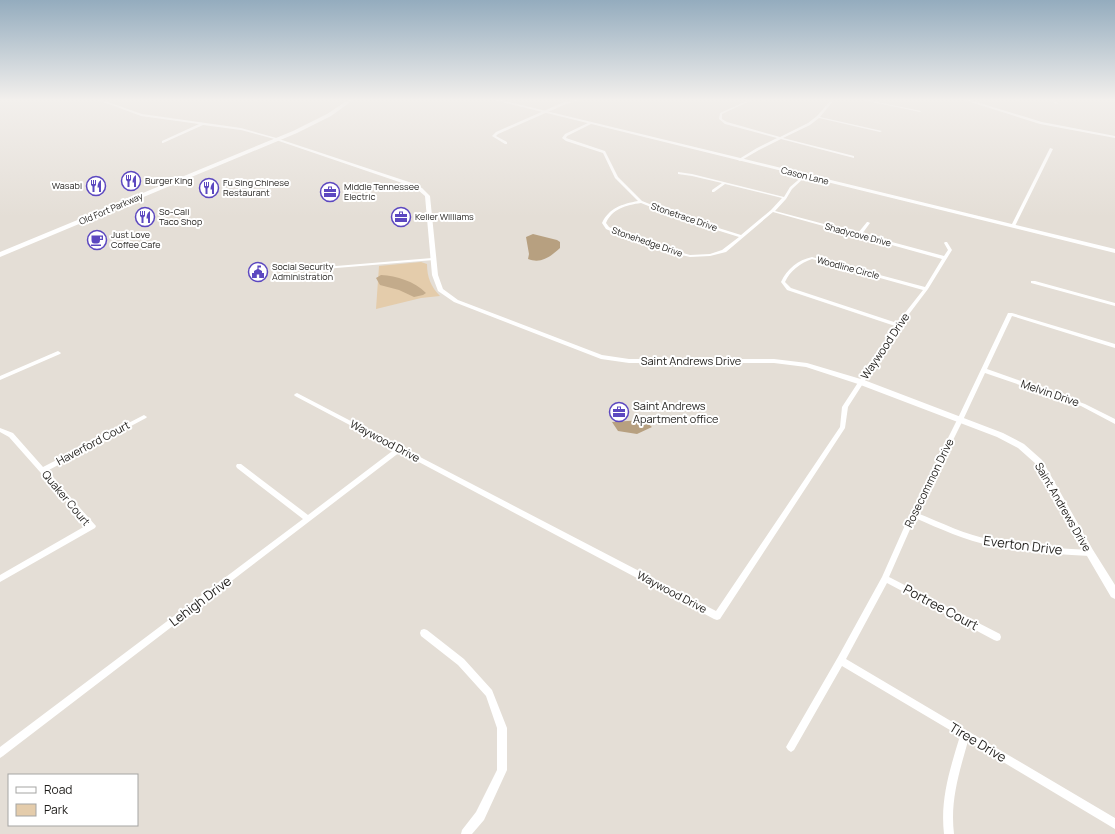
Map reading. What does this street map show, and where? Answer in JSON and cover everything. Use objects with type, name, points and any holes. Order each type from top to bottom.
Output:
[{"type":"main road","name":"Old Fort Parkway","points":[[0,255],[278,139]]},
{"type":"street","points":[[163,142],[170,139]]},
{"type":"street","name":"Saint Andrews Drive","points":[[278,139],[410,184],[420,189],[427,196],[429,202],[432,259],[435,275],[440,290],[456,301],[601,357],[629,362],[774,361],[807,365],[861,382],[1000,435],[1021,446],[1039,462],[1090,553],[1115,594]]},
{"type":"street","points":[[499,139],[506,143]]},
{"type":"street","name":"Stonetrace Drive","points":[[565,139],[604,152],[616,177],[641,202],[679,217],[742,236]]},
{"type":"street","name":"Cason Lane","points":[[654,139],[1115,251]]},
{"type":"street","points":[[738,160],[778,139]]},
{"type":"street","points":[[784,139],[853,157]]},
{"type":"street","points":[[1013,226],[1051,149]]},
{"type":"street","points":[[678,174],[692,175],[785,198]]},
{"type":"street","name":"Stonehedge Drive","points":[[641,202],[624,205],[612,212],[606,218],[604,223],[607,228],[620,234],[690,256],[710,255],[724,251],[772,211],[785,198],[791,188],[804,176]]},
{"type":"street","points":[[713,191],[725,183]]},
{"type":"street","name":"Shadycove Drive","points":[[772,211],[945,258]]},
{"type":"street","points":[[859,235],[868,223]]},
{"type":"street","name":"Waywood Drive","points":[[297,395],[717,616],[843,426],[845,407],[898,325],[926,289],[950,250],[946,243]]},
{"type":"street","name":"Woodline Circle","points":[[898,325],[789,289],[783,282],[785,275],[804,260],[812,258],[926,289]]},
{"type":"street","points":[[324,268],[432,259]]},
{"type":"street","points":[[1033,282],[1115,305]]},
{"type":"street","name":"Rosecommon Drive","points":[[791,747],[841,660],[885,578],[913,514],[960,420],[1010,314],[1115,346]]},
{"type":"street","points":[[0,378],[58,353]]},
{"type":"street","name":"Melvin Drive","points":[[983,370],[1083,405],[1115,422]]},
{"type":"street","name":"Haverford Court","points":[[43,470],[144,417]]},
{"type":"street","name":"Quaker Court","points":[[0,430],[11,435],[92,526],[0,579]]},
{"type":"street","name":"Lehigh Drive","points":[[0,753],[400,449]]},
{"type":"street","points":[[239,466],[309,519]]},
{"type":"street","name":"Everton Drive","points":[[913,514],[979,540],[1016,547],[1090,553]]},
{"type":"street","name":"Portree Court","points":[[885,578],[997,637]]},
{"type":"street","points":[[424,633],[461,662],[489,693],[502,728],[502,770],[480,816],[466,834]]},
{"type":"street","name":"Tiree Drive","points":[[841,660],[1115,824]]},
{"type":"street","points":[[949,834],[947,823],[952,780],[965,734]]},
{"type":"green space","points":[[421,262],[427,264],[430,282],[440,296],[421,298],[376,309],[379,266]]},
{"type":"shaded area","points":[[533,234],[557,240],[560,242],[560,248],[545,259],[537,261],[528,259],[529,254],[526,237]]},
{"type":"shaded area","points":[[381,275],[411,282],[426,293],[414,297],[399,290],[380,285],[376,278]]},
{"type":"shaded area","points":[[643,420],[652,427],[637,434],[618,431],[612,422]]},
{"type":"place","name":"Burger King","points":[[131,181]]},
{"type":"place","name":"Wasabi","points":[[96,186]]},
{"type":"place","name":"Fu Sing Chinese Restaurant","points":[[209,188]]},
{"type":"place","name":"Middle Tennessee Electric","points":[[330,192]]},
{"type":"place","name":"So-Cali Taco Shop","points":[[145,217]]},
{"type":"place","name":"Keller Williams","points":[[401,217]]},
{"type":"place","name":"Just Love Coffee Cafe","points":[[97,240]]},
{"type":"place","name":"Social Security Administration","points":[[258,272]]},
{"type":"place","name":"Saint Andrews Apartment office","points":[[619,412]]}]
